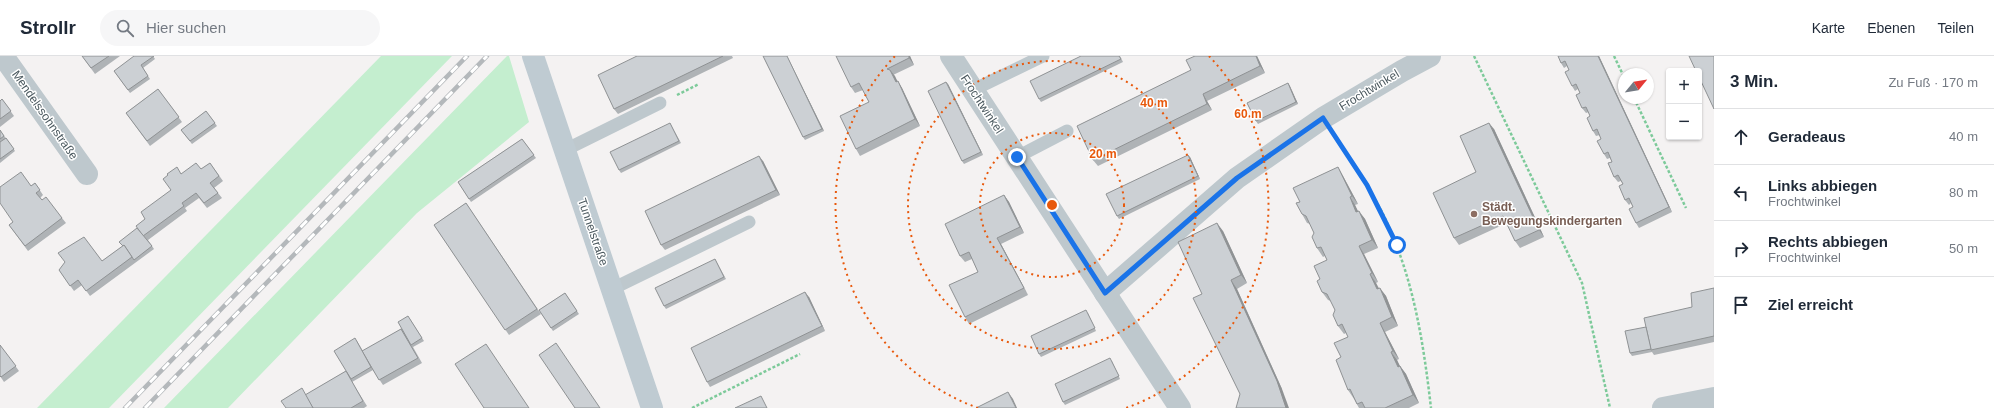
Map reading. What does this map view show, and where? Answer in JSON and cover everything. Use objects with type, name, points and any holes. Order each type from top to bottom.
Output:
[{"type":"street","name":"Mendelssohnstraße","points":[[3,56],[87,174]]},
{"type":"street","name":"Tunnelstraße","points":[[533,56],[652,408]]},
{"type":"street","name":"Frochtwinkel","points":[[951,56],[1180,408]]},
{"type":"street","name":"Frochtwinkel","points":[[1105,293],[1237,178],[1323,118],[1430,56]]},
{"type":"street","points":[[1663,408],[1714,398]]},
{"type":"lane","points":[[973,90],[1043,56]]},
{"type":"lane","points":[[565,150],[660,103]]},
{"type":"lane","points":[[1017,157],[1067,131]]},
{"type":"lane","points":[[612,289],[749,222]]},
{"type":"path","points":[[1474,56],[1582,283],[1610,408]]},
{"type":"path","points":[[1614,56],[1620,68]]},
{"type":"path","points":[[660,103],[699,84]]},
{"type":"path","points":[[1637,104],[1686,208]]},
{"type":"path","points":[[1323,118],[1367,185],[1397,245],[1420,324],[1431,408]]},
{"type":"path","points":[[692,408],[800,354]]},
{"type":"green space","points":[[381,56],[452,56],[109,408],[37,408]]},
{"type":"green space","points":[[507,56],[509,56],[529,122],[417,213],[228,408],[164,408]]},
{"type":"building","points":[[82,56],[109,56],[91,68]]},
{"type":"building","points":[[134,56],[154,56],[141,65],[148,76],[128,90],[114,71]]},
{"type":"building","points":[[637,56],[723,56],[614,109],[598,75]]},
{"type":"building","points":[[763,56],[787,56],[822,129],[803,137]]},
{"type":"building","points":[[836,56],[909,56],[909,58],[887,69],[890,70],[896,82],[898,81],[915,119],[856,149],[840,116],[869,102],[859,83],[851,87]]},
{"type":"building","points":[[1081,56],[1119,56],[1121,59],[1039,99],[1030,81]]},
{"type":"building","points":[[1195,56],[1256,56],[1260,66],[1203,94],[1207,104],[1093,160],[1077,126],[1191,70],[1186,60]]},
{"type":"building","points":[[1558,56],[1598,56],[1618,99],[1618,104],[1621,104],[1669,207],[1636,223],[1629,209],[1633,207],[1629,198],[1625,200],[1619,186],[1623,184],[1618,175],[1614,177],[1608,163],[1612,162],[1608,152],[1604,154],[1597,141],[1601,139],[1597,129],[1593,131],[1587,118],[1590,116],[1586,107],[1582,108],[1576,95],[1580,93],[1576,84],[1572,86],[1565,72],[1569,70],[1565,61],[1561,63]]},
{"type":"building","points":[[1689,56],[1714,56],[1714,109],[1702,83],[1702,68],[1695,68]]},
{"type":"building","points":[[946,82],[981,152],[962,161],[928,91]]},
{"type":"building","points":[[1288,83],[1296,102],[1256,121],[1247,103]]},
{"type":"building","points":[[158,89],[179,117],[147,141],[126,113]]},
{"type":"building","points":[[2,99],[11,111],[0,119],[0,101]]},
{"type":"building","points":[[206,111],[215,123],[190,141],[181,130]]},
{"type":"building","points":[[670,123],[679,141],[619,170],[610,152]]},
{"type":"building","points":[[1489,123],[1539,230],[1515,241],[1503,216],[1454,238],[1433,193],[1476,172],[1460,136]]},
{"type":"building","points":[[0,130],[4,136],[0,139]]},
{"type":"building","points":[[6,138],[14,149],[0,159],[0,142]]},
{"type":"building","points":[[522,139],[534,155],[469,199],[458,182]]},
{"type":"building","points":[[1188,155],[1198,176],[1117,216],[1106,194]]},
{"type":"building","points":[[759,156],[776,190],[661,245],[645,211]]},
{"type":"building","points":[[196,163],[201,169],[210,163],[219,176],[210,183],[218,193],[204,203],[196,193],[182,203],[184,206],[143,236],[136,226],[145,219],[141,212],[171,190],[163,179],[177,167],[181,174]]},
{"type":"building","points":[[1338,167],[1352,196],[1350,197],[1356,212],[1359,211],[1372,240],[1359,246],[1372,273],[1370,274],[1377,289],[1380,288],[1392,317],[1380,323],[1393,351],[1391,352],[1398,367],[1400,366],[1413,395],[1385,408],[1365,408],[1362,402],[1357,404],[1350,389],[1348,390],[1336,360],[1341,357],[1334,343],[1348,337],[1342,324],[1338,326],[1333,315],[1335,310],[1327,294],[1322,292],[1317,281],[1320,279],[1314,266],[1327,260],[1321,247],[1317,248],[1312,237],[1314,233],[1306,216],[1302,214],[1296,203],[1300,202],[1293,188]]},
{"type":"building","points":[[21,172],[31,186],[35,183],[40,190],[36,193],[42,200],[46,197],[62,218],[25,246],[9,225],[13,222],[0,203],[0,187]]},
{"type":"building","points":[[1004,195],[1020,227],[997,238],[1024,288],[965,317],[949,285],[978,272],[969,252],[960,256],[945,224]]},
{"type":"building","points":[[466,203],[537,309],[505,330],[434,225]]},
{"type":"building","points":[[1217,223],[1241,275],[1231,280],[1277,381],[1286,408],[1236,408],[1240,394],[1193,298],[1202,294],[1178,242]]},
{"type":"building","points":[[137,228],[152,246],[134,260],[124,245],[123,246],[119,242]]},
{"type":"building","points":[[84,237],[102,261],[124,245],[132,257],[86,291],[78,280],[70,286],[59,270],[65,262],[58,253]]},
{"type":"building","points":[[715,259],[724,277],[664,306],[655,288]]},
{"type":"building","points":[[1714,288],[1714,336],[1651,350],[1644,318],[1692,307],[1691,293]]},
{"type":"building","points":[[805,292],[822,326],[707,382],[691,348]]},
{"type":"building","points":[[565,293],[577,311],[551,328],[539,310]]},
{"type":"building","points":[[1086,310],[1095,328],[1039,354],[1031,336]]},
{"type":"building","points":[[408,316],[422,338],[411,345],[398,322]]},
{"type":"building","points":[[1646,327],[1651,349],[1630,353],[1625,331]]},
{"type":"building","points":[[401,329],[418,358],[379,380],[362,351]]},
{"type":"building","points":[[355,338],[371,367],[351,379],[334,351]]},
{"type":"building","points":[[556,343],[600,408],[575,408],[539,355]]},
{"type":"building","points":[[486,344],[529,408],[484,408],[455,364]]},
{"type":"building","points":[[0,345],[16,366],[1,377],[0,376]]},
{"type":"building","points":[[1110,358],[1119,376],[1063,402],[1055,384]]},
{"type":"building","points":[[346,371],[363,401],[351,408],[313,408],[305,395]]},
{"type":"building","points":[[302,388],[313,408],[286,408],[281,401]]},
{"type":"building","points":[[1008,392],[1016,408],[976,408]]},
{"type":"building","points":[[761,396],[767,408],[735,408]]},
{"type":"railway","points":[[125,408],[467,56]]},
{"type":"railway","points":[[145,408],[487,56]]},
{"type":"place","name":"Städt. Bewegungskindergarten","points":[[1474,214]]},
{"type":"route","points":[[1017,157],[1105,293],[1237,178],[1323,118],[1367,185],[1382,212],[1397,245]]}]
